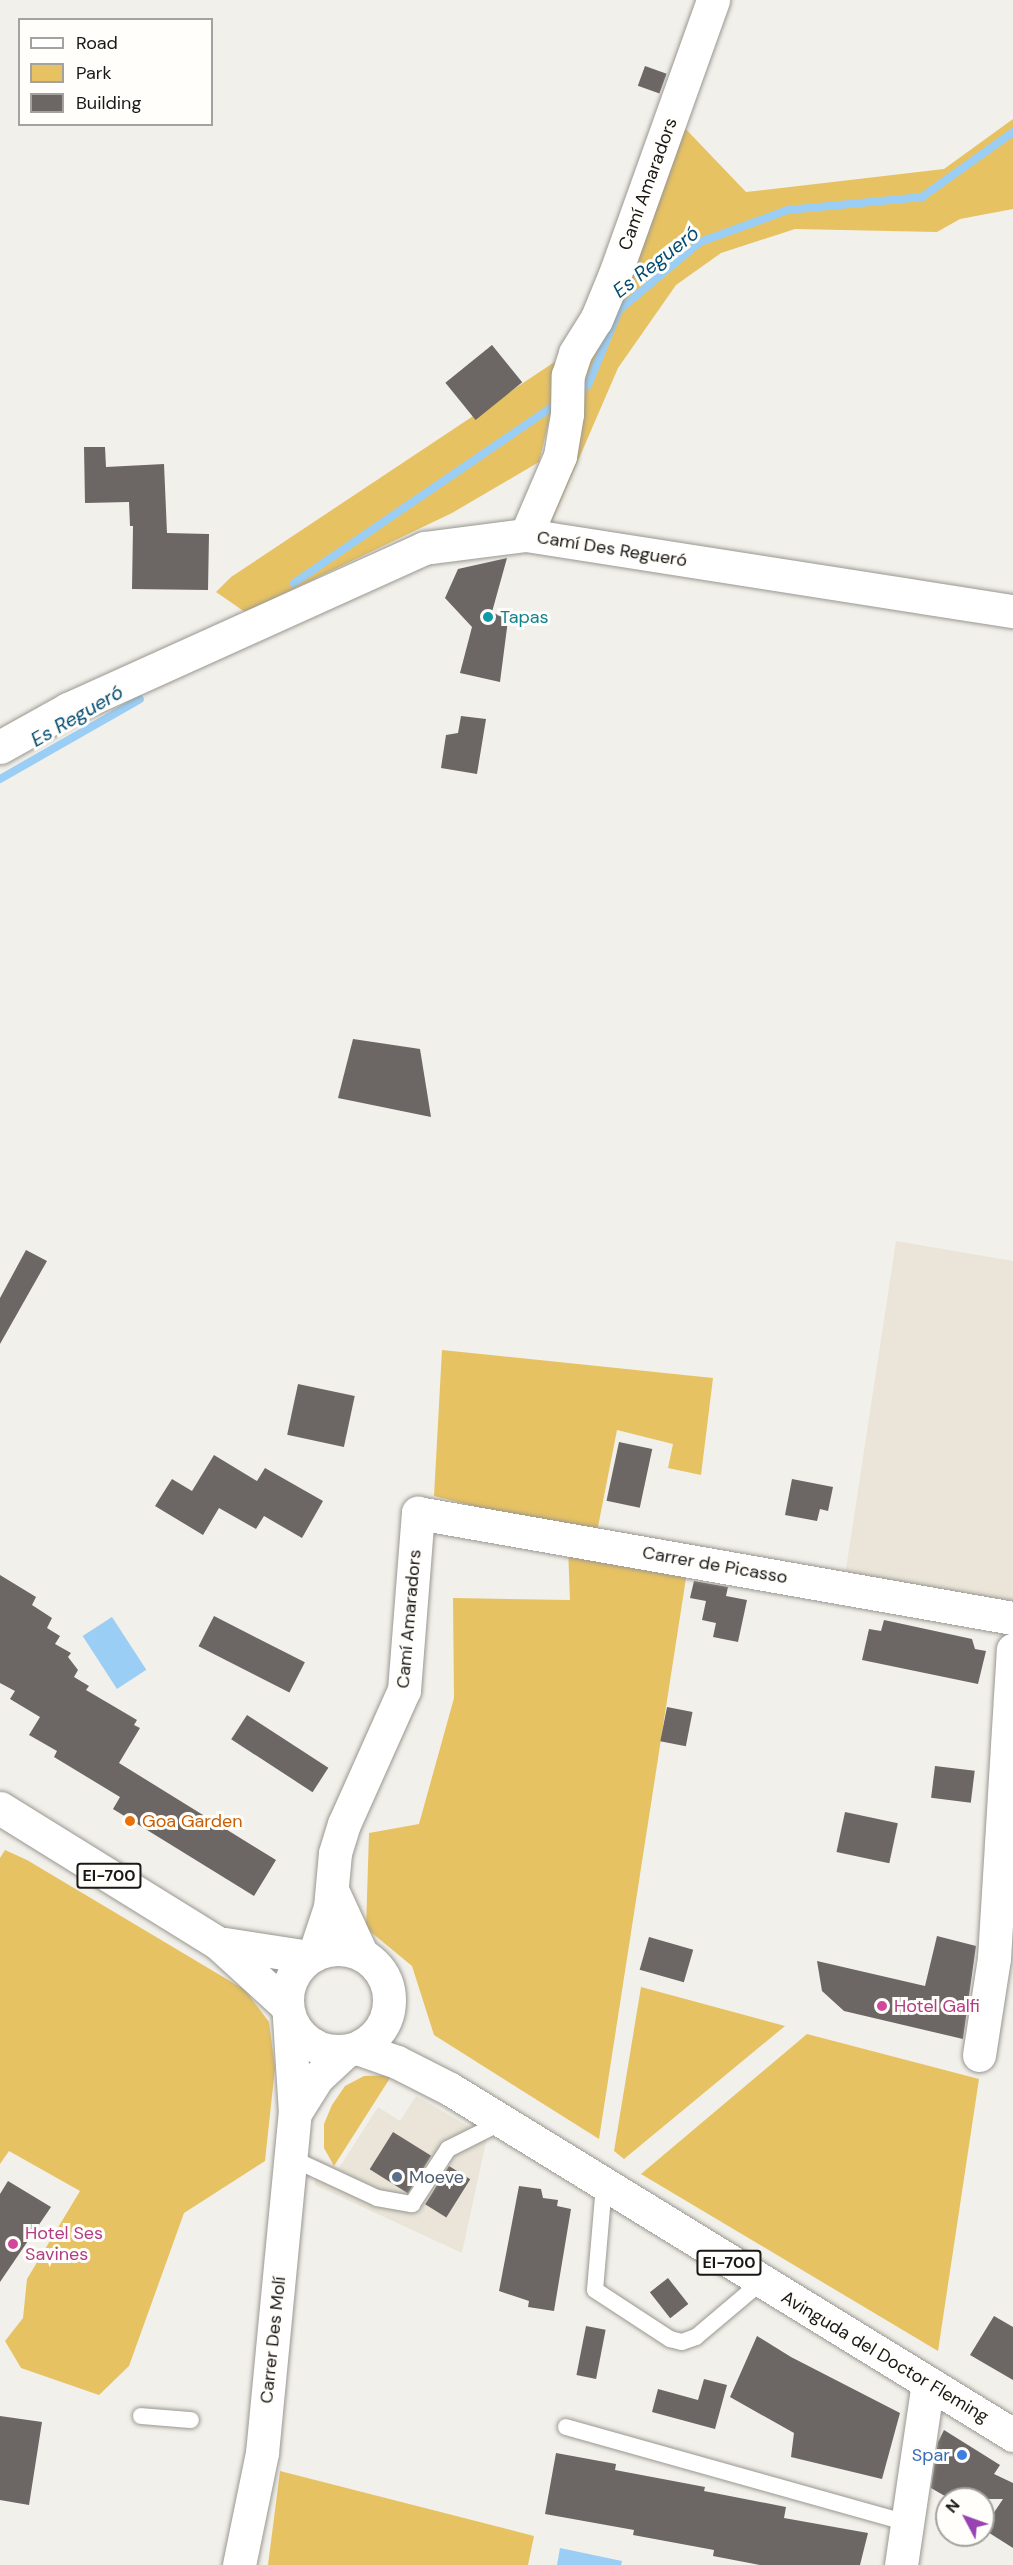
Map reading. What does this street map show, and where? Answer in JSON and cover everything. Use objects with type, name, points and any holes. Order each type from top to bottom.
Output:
[{"type":"street","name":"Camí Amaradors","points":[[526,535],[560,456],[565,434],[568,375],[575,353],[596,320],[615,274],[713,0]]},
{"type":"street","name":"Camí Des Regueró","points":[[0,747],[68,709],[424,548],[526,535],[1013,611]]},
{"type":"street","name":"Camí Amaradors","points":[[311,1956],[332,1890],[335,1853],[344,1824],[404,1690],[418,1513]]},
{"type":"street","name":"Carrer de Picasso","points":[[418,1513],[1013,1618]]},
{"type":"street","points":[[979,2055],[994,1958],[1013,1650]]},
{"type":"street","name":"Avinguda del Doctor Fleming","points":[[0,1808],[218,1943],[288,2011],[312,2044],[328,2050],[351,2049],[397,2062],[450,2090],[761,2282],[1012,2432]]},
{"type":"street","points":[[332,1890],[362,1953],[374,1962],[388,1987],[387,2017],[380,2030],[351,2049]]},
{"type":"street","name":"Avinguda del Doctor Fleming","points":[[218,1943],[311,1956],[336,1948],[362,1953]]},
{"type":"street","points":[[288,2011],[291,1978],[311,1956]]},
{"type":"street","name":"Carrer Des Molí","points":[[239,2565],[262,2453],[295,2113],[288,2011]]},
{"type":"street","name":"Avinguda del Doctor Fleming","points":[[387,2017],[450,2090]]},
{"type":"street","name":"Carrer Des Molí","points":[[295,2113],[312,2084],[351,2049]]},
{"type":"street","points":[[901,2565],[905,2522],[928,2383]]},
{"type":"lane","points":[[291,2158],[376,2198],[412,2204],[448,2148],[502,2122]]},
{"type":"lane","points":[[604,2185],[595,2290],[670,2339],[682,2342],[696,2337],[761,2282]]},
{"type":"lane","points":[[141,2416],[191,2420]]},
{"type":"lane","points":[[566,2427],[905,2522]]},
{"type":"shaded area","points":[[896,1241],[1013,1261],[1013,1616],[844,1582]]},
{"type":"shaded area","name":"Moeve","points":[[416,2096],[487,2137],[462,2253],[315,2185],[316,2158],[339,2168],[378,2107],[400,2121]]},
{"type":"green space","points":[[1013,119],[1013,209],[960,219],[937,232],[795,229],[721,253],[676,285],[618,368],[552,521],[547,523],[577,384],[679,122],[746,192],[944,169]]},
{"type":"green space","points":[[565,355],[539,462],[452,513],[245,612],[216,592],[231,577]]},
{"type":"green space","points":[[442,1350],[713,1378],[701,1475],[668,1468],[673,1444],[617,1430],[596,1537],[434,1496]]},
{"type":"green space","points":[[568,1547],[686,1578],[599,2139],[434,2035],[412,1966],[366,1928],[369,1833],[419,1824],[454,1698],[453,1598],[570,1600]]},
{"type":"green space","points":[[5,1850],[27,1860],[245,1990],[269,2022],[275,2068],[265,2161],[184,2213],[129,2366],[99,2395],[21,2368],[5,2341],[23,2318],[27,2279],[80,2191],[9,2151],[0,2164],[0,1858]]},
{"type":"green space","points":[[641,1987],[785,2026],[624,2159],[614,2151]]},
{"type":"green space","points":[[807,2034],[979,2079],[938,2351],[641,2174]]},
{"type":"green space","points":[[392,2075],[334,2166],[324,2148],[324,2124],[332,2105],[345,2086],[364,2076]]},
{"type":"green space","points":[[280,2471],[534,2536],[528,2565],[268,2565]]},
{"type":"water","points":[[112,1617],[146,1670],[117,1689],[83,1636]]},
{"type":"water","points":[[560,2548],[622,2561],[621,2565],[557,2565]]},
{"type":"building","points":[[645,66],[667,74],[659,94],[638,86]]},
{"type":"building","points":[[492,345],[522,382],[476,420],[445,383]]},
{"type":"building","points":[[84,447],[105,447],[106,467],[164,464],[167,533],[209,534],[208,590],[132,589],[133,526],[130,526],[129,502],[85,503]]},
{"type":"building","name":"Tapas","points":[[507,558],[492,612],[508,620],[500,682],[460,673],[472,627],[445,598],[458,569]]},
{"type":"building","points":[[461,716],[486,719],[477,774],[441,768],[446,735],[458,733]]},
{"type":"building","points":[[353,1039],[420,1049],[431,1117],[338,1098]]},
{"type":"building","points":[[26,1250],[47,1261],[0,1344],[0,1298]]},
{"type":"building","points":[[298,1384],[355,1396],[344,1447],[287,1435]]},
{"type":"building","points":[[619,1442],[652,1449],[640,1508],[607,1501]]},
{"type":"building","points":[[214,1455],[257,1481],[265,1468],[323,1501],[302,1538],[264,1516],[256,1529],[219,1508],[203,1535],[155,1506],[172,1479],[192,1491]]},
{"type":"building","points":[[792,1479],[833,1487],[828,1511],[820,1509],[817,1521],[785,1515]]},
{"type":"building","points":[[0,1575],[36,1597],[32,1605],[52,1618],[47,1628],[60,1636],[55,1644],[71,1653],[68,1657],[78,1670],[74,1677],[89,1686],[86,1690],[137,1720],[134,1725],[140,1728],[119,1763],[276,1860],[254,1896],[113,1809],[120,1797],[54,1757],[57,1751],[29,1735],[40,1717],[10,1699],[15,1691],[0,1683]]},
{"type":"building","points":[[694,1581],[728,1587],[726,1596],[747,1600],[738,1642],[713,1637],[716,1623],[702,1620],[706,1601],[690,1598]]},
{"type":"building","points":[[214,1616],[305,1662],[289,1693],[199,1646]]},
{"type":"building","points":[[884,1620],[972,1639],[975,1649],[986,1651],[978,1684],[862,1660],[869,1629],[881,1631]]},
{"type":"building","points":[[667,1707],[693,1712],[686,1746],[660,1741]]},
{"type":"building","points":[[247,1715],[328,1768],[313,1792],[231,1739]]},
{"type":"building","points":[[935,1766],[975,1771],[971,1803],[931,1798]]},
{"type":"building","points":[[845,1812],[898,1823],[889,1863],[836,1852]]},
{"type":"building","points":[[937,1936],[976,1946],[963,2039],[844,2011],[822,1991],[817,1961],[925,1986]]},
{"type":"building","points":[[649,1937],[693,1950],[684,1982],[640,1970]]},
{"type":"building","points":[[393,2132],[431,2156],[408,2193],[370,2169]]},
{"type":"building","points":[[449,2166],[470,2179],[446,2217],[425,2204]]},
{"type":"building","name":"Hotel Ses Savines","points":[[8,2181],[51,2207],[0,2282],[0,2194]]},
{"type":"building","points":[[519,2186],[541,2189],[543,2198],[558,2200],[557,2206],[571,2209],[554,2311],[528,2307],[529,2301],[499,2291]]},
{"type":"building","points":[[668,2278],[688,2304],[670,2318],[650,2292]]},
{"type":"building","points":[[994,2316],[1013,2327],[1013,2380],[970,2355]]},
{"type":"building","points":[[586,2326],[606,2330],[596,2379],[576,2375]]},
{"type":"building","points":[[757,2336],[791,2357],[900,2413],[882,2479],[791,2457],[794,2433],[730,2397]]},
{"type":"building","points":[[704,2379],[727,2385],[715,2429],[652,2412],[658,2389],[698,2400]]},
{"type":"building","points":[[0,2416],[42,2422],[29,2505],[0,2500]]},
{"type":"building","points":[[944,2430],[1000,2465],[994,2474],[1013,2483],[1013,2548],[995,2537],[995,2511],[1003,2499],[995,2499],[995,2487],[935,2487],[935,2490],[931,2488],[938,2442]]},
{"type":"building","points":[[556,2453],[616,2464],[615,2470],[705,2487],[704,2491],[786,2507],[784,2518],[868,2533],[860,2565],[760,2565],[713,2556],[714,2550],[633,2535],[634,2530],[545,2514]]},
{"type":"waterway","name":"Es Regueró","points":[[575,393],[588,385],[619,310],[700,242],[788,210],[922,197],[1013,132]]},
{"type":"waterway","name":"Es Regueró","points":[[294,583],[558,403]]},
{"type":"waterway","name":"Es Regueró","points":[[0,779],[140,699]]},
{"type":"place","name":"Tapas","points":[[488,617]]},
{"type":"place","name":"Goa Garden","points":[[130,1821]]},
{"type":"place","name":"Hotel Galfi","points":[[882,2006]]},
{"type":"place","name":"Moeve","points":[[397,2177]]},
{"type":"place","name":"Hotel Ses Savines","points":[[13,2244]]},
{"type":"place","name":"Spar","points":[[962,2455]]}]
